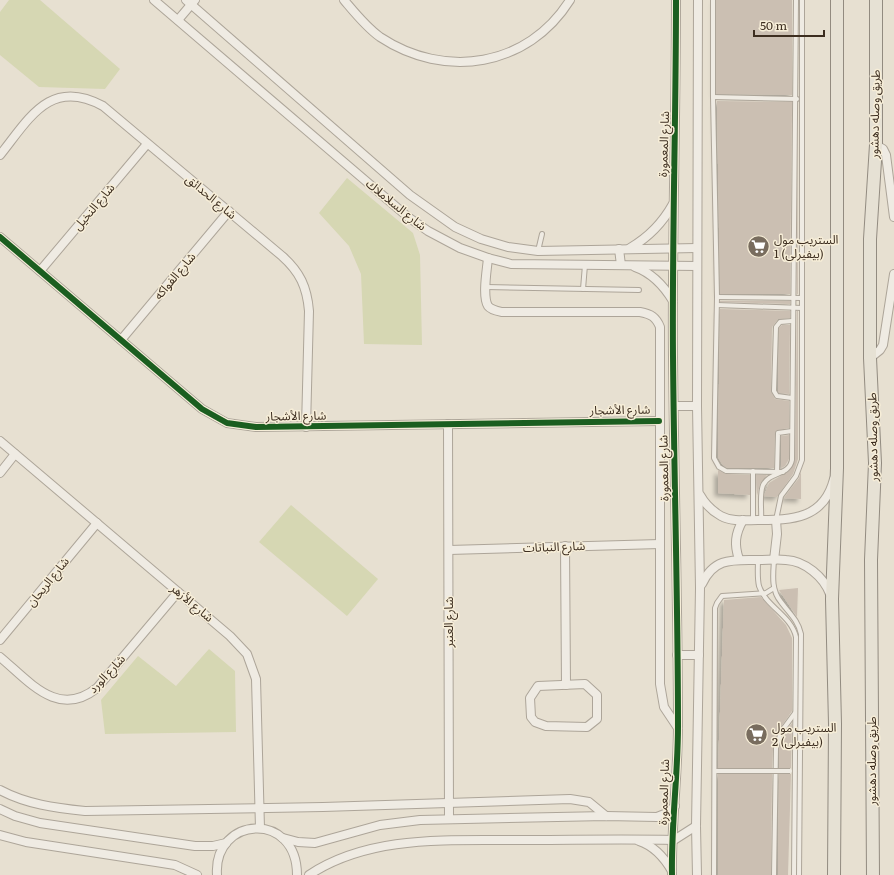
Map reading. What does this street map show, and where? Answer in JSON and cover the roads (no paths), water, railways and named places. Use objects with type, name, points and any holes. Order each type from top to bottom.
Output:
[{"type":"main road","points":[[834,875],[835,724],[832,599],[837,468],[837,0]]},
{"type":"main road","name":"طريق وصله دهشور","points":[[873,875],[871,553],[875,463],[870,358],[870,239],[876,145],[876,0]]},
{"type":"street","name":"شارع السلاملاك","points":[[154,0],[408,217],[433,234],[460,248],[488,258],[526,265],[696,266]]},
{"type":"street","points":[[344,0],[362,21],[379,36],[404,50],[434,60],[456,62],[500,56],[521,47],[543,32],[562,13],[570,0]]},
{"type":"street","name":"شارع المعمورة","points":[[672,873],[678,728],[673,354],[675,248],[673,204],[676,138],[676,0]]},
{"type":"street","points":[[697,875],[696,826],[700,588],[696,266],[698,0]]},
{"type":"street","name":"شارع السلاملاك","points":[[191,2],[410,195],[455,227],[481,239],[508,247],[538,251],[630,248],[697,248]]},
{"type":"street","points":[[178,20],[191,2]]},
{"type":"street","name":"شارع الحدائق","points":[[0,155],[36,110],[46,102],[68,96],[79,96],[103,106],[282,256],[294,267],[302,280],[308,295],[309,311],[306,426]]},
{"type":"street","name":"شارع النخيل","points":[[40,270],[148,144]]},
{"type":"street","points":[[876,145],[883,149],[886,155],[894,217]]},
{"type":"street","points":[[630,248],[656,230],[673,204]]},
{"type":"street","name":"شارع الفواكه","points":[[121,340],[229,211]]},
{"type":"street","name":"شارع الأشجار","points":[[0,237],[214,417],[241,426],[660,421]]},
{"type":"street","points":[[619,249],[625,265],[651,275],[668,292],[674,302]]},
{"type":"street","points":[[488,258],[486,287],[487,305],[492,310],[502,312],[640,312],[649,314],[656,319],[660,327],[660,684],[664,707],[678,728]]},
{"type":"street","points":[[870,358],[880,350],[883,345],[894,274]]},
{"type":"street","points":[[661,354],[673,354]]},
{"type":"street","points":[[674,406],[697,406]]},
{"type":"street","name":"شارع العنبر","points":[[448,424],[449,819]]},
{"type":"street","name":"شارع الأزهر","points":[[0,441],[240,645],[253,666],[256,679],[260,828]]},
{"type":"street","points":[[0,473],[15,454]]},
{"type":"street","points":[[699,494],[705,503],[722,517],[732,520],[795,519],[808,514],[819,506],[834,482],[837,468]]},
{"type":"street","points":[[739,559],[736,548],[736,535],[743,520]]},
{"type":"street","points":[[774,560],[777,534],[776,520]]},
{"type":"street","name":"شارع الريحان","points":[[0,640],[97,523]]},
{"type":"street","name":"شارع النباتات","points":[[448,550],[660,544]]},
{"type":"street","points":[[565,546],[566,685]]},
{"type":"street","points":[[700,588],[705,576],[714,567],[726,561],[739,559],[788,560],[802,565],[816,573],[827,584],[832,599]]},
{"type":"street","name":"شارع الورد","points":[[0,657],[44,694],[55,699],[66,701],[77,700],[88,695],[97,688],[178,592]]},
{"type":"street","points":[[677,655],[699,655]]},
{"type":"street","points":[[585,684],[594,691],[597,695],[597,719],[587,727],[546,726],[535,722],[531,717],[530,698],[534,689],[538,686],[566,685],[585,684]]},
{"type":"street","points":[[0,790],[32,803],[85,811],[580,800],[589,802],[606,816]]},
{"type":"street","points":[[217,875],[217,863],[220,852],[226,843],[241,832],[260,828],[268,830],[283,838],[298,842],[315,843],[380,825],[420,820],[606,816],[657,817],[667,813],[675,806]]},
{"type":"street","points":[[0,809],[15,816],[40,823],[158,839],[195,846],[213,846],[226,843]]},
{"type":"street","points":[[309,875],[321,867],[360,851],[408,843],[633,839],[674,840],[696,826]]},
{"type":"street","points":[[1,837],[175,865],[197,875]]},
{"type":"street","points":[[283,838],[292,848],[297,862],[297,875]]},
{"type":"street","points":[[633,839],[647,844],[658,852],[672,873]]},
{"type":"lane","points":[[713,0],[713,97],[717,297],[714,458],[719,467],[726,471],[785,472]]},
{"type":"lane","points":[[762,520],[763,485],[772,476],[785,472],[790,466],[792,460],[792,308],[796,99],[796,0]]},
{"type":"lane","points":[[776,520],[781,496],[796,476],[802,460],[802,0]]},
{"type":"lane","points":[[713,97],[801,100]]},
{"type":"lane","points":[[538,251],[542,234]]},
{"type":"lane","points":[[583,289],[584,265]]},
{"type":"lane","points":[[486,287],[639,290]]},
{"type":"lane","points":[[717,297],[802,298]]},
{"type":"lane","points":[[717,305],[802,308]]},
{"type":"lane","points":[[792,321],[780,322],[776,327],[774,391],[777,396],[792,398]]},
{"type":"lane","points":[[777,472],[778,433],[792,431]]},
{"type":"lane","points":[[753,471],[753,520]]},
{"type":"lane","points":[[758,560],[758,578],[762,593],[789,622],[795,631],[798,713],[781,732],[776,748],[774,875]]},
{"type":"lane","points":[[774,560],[774,588],[780,602],[796,619],[800,629],[794,875]]},
{"type":"lane","points":[[714,875],[715,608],[717,602],[722,596],[762,593],[774,588]]},
{"type":"lane","points":[[715,771],[797,772]]},
{"type":"lane","points":[[797,772],[799,875]]},
{"type":"place","name":"الستريب مول 1 (بيفيرلى)","points":[[759,247]]},
{"type":"place","name":"الستريب مول 2 (بيفيرلى)","points":[[756,735]]}]
